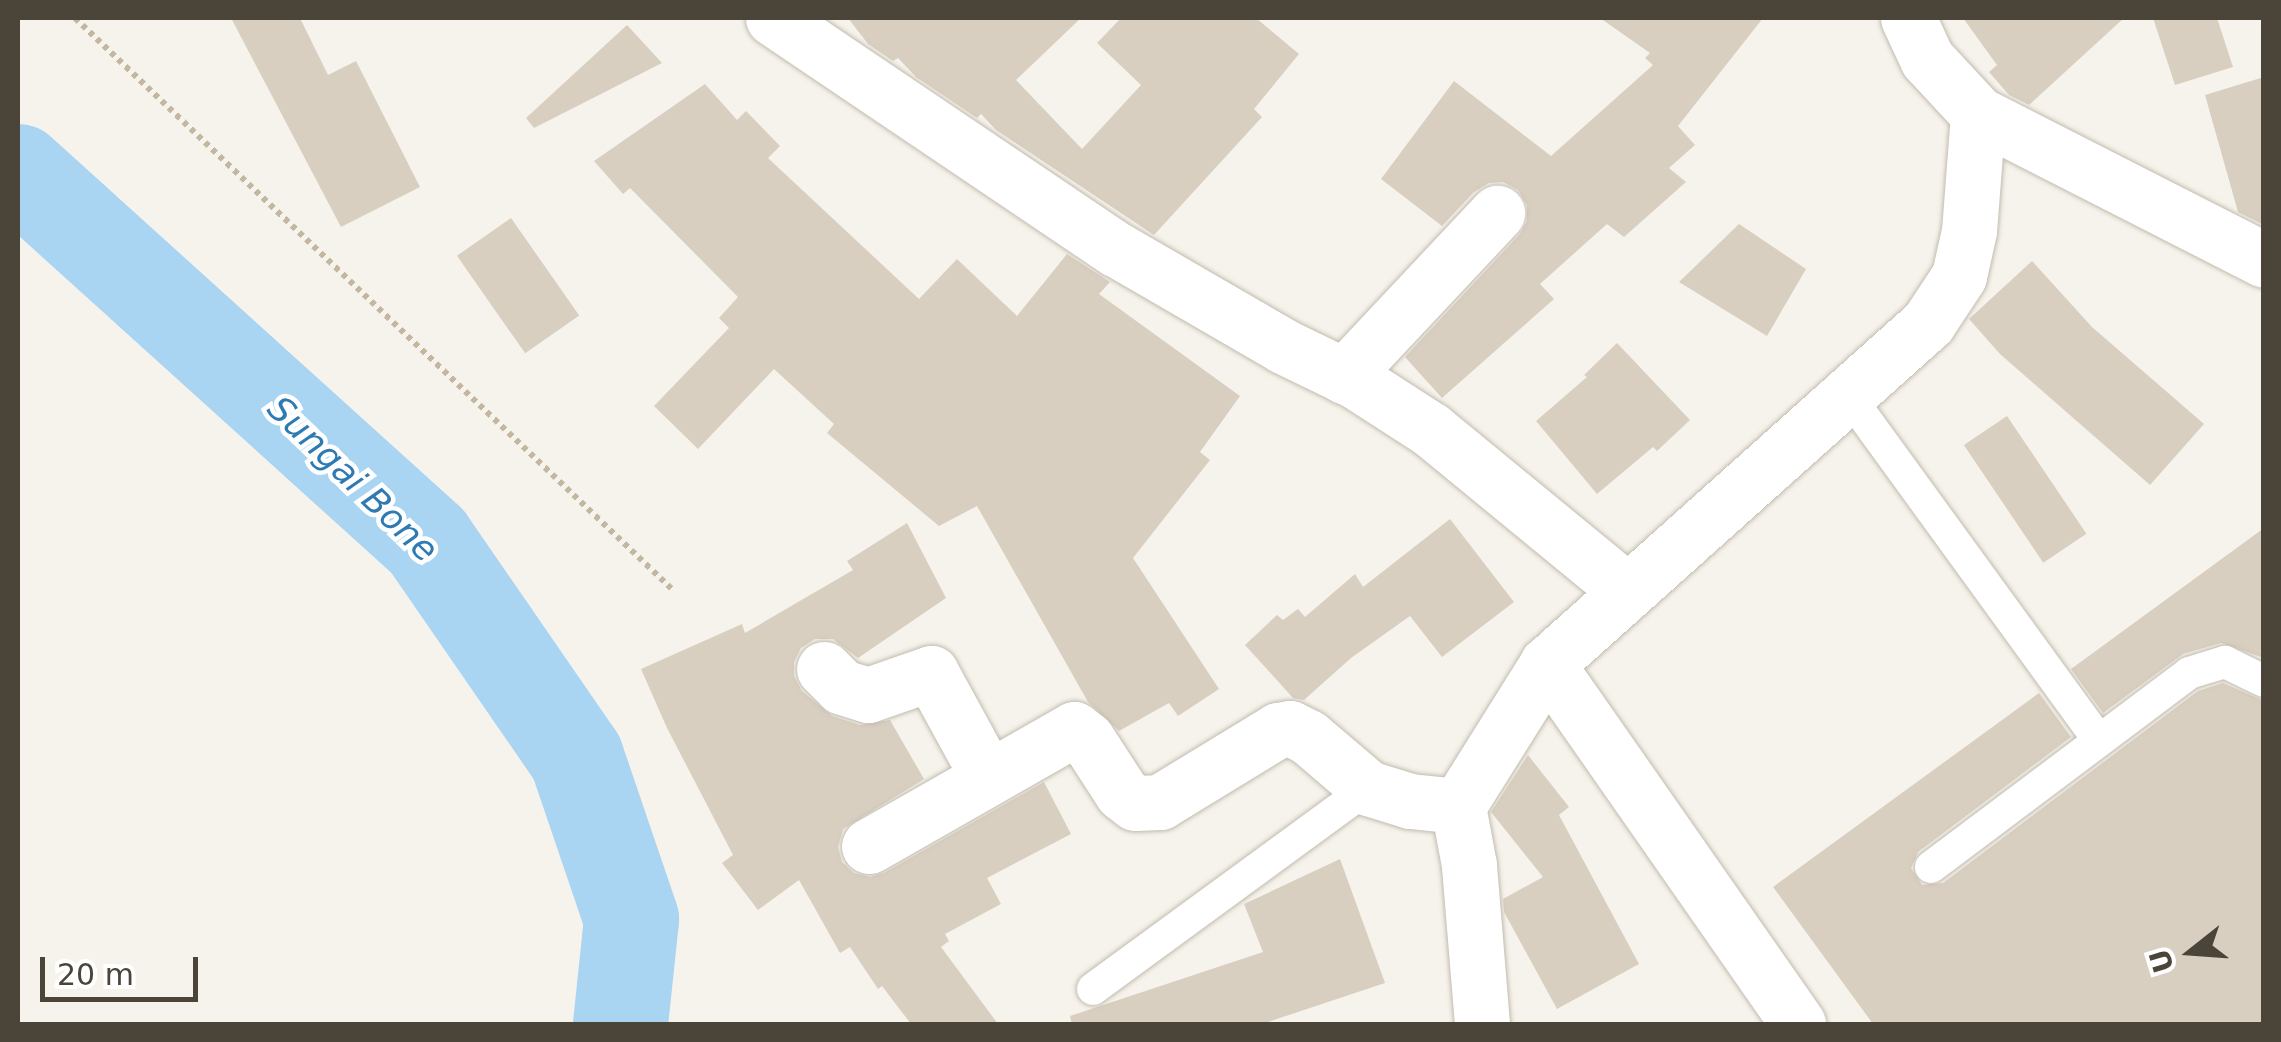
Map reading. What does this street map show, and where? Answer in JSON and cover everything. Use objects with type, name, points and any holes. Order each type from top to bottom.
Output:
[{"type":"street","points":[[1908,18],[1927,59],[1978,114],[2264,260]]},
{"type":"street","points":[[786,21],[1116,249],[1282,346],[1344,376],[1430,429],[1626,591]]},
{"type":"street","points":[[1482,1024],[1469,866],[1458,806],[1547,664],[1928,322],[1959,276],[1969,231],[1978,114]]},
{"type":"street","points":[[1344,376],[1497,214]]},
{"type":"street","points":[[1547,664],[1798,1024]]},
{"type":"street","points":[[824,669],[842,687],[868,695],[931,673],[988,777]]},
{"type":"street","points":[[870,846],[1060,735],[1078,729],[1122,793],[1135,803],[1152,804],[1290,728],[1308,736],[1368,788],[1410,800],[1458,806]]},
{"type":"lane","points":[[1848,396],[2098,740]]},
{"type":"lane","points":[[1931,866],[2189,673],[2225,662],[2264,681]]},
{"type":"lane","points":[[1094,988],[1368,788]]},
{"type":"path","points":[[75,18],[673,590]]},
{"type":"building","points":[[231,18],[300,18],[328,75],[356,61],[420,187],[341,227]]},
{"type":"building","points":[[848,18],[1081,18],[1016,80],[1082,149],[1141,85],[1097,43],[1121,18],[1256,18],[1299,54],[1254,109],[1262,117],[1154,235],[996,130],[981,114],[977,118],[916,77],[898,58],[893,61],[868,44]]},
{"type":"building","points":[[1600,18],[1763,18],[1678,126],[1695,145],[1669,168],[1686,182],[1624,237],[1607,224],[1540,284],[1554,299],[1442,398],[1405,357],[1520,234],[1527,221],[1527,205],[1518,190],[1503,182],[1489,183],[1474,192],[1442,226],[1381,179],[1454,81],[1551,156],[1653,65],[1645,58],[1650,53]]},
{"type":"building","points":[[1963,18],[2124,18],[2029,105],[2009,95],[1989,72],[1997,65]]},
{"type":"building","points":[[2153,18],[2217,18],[2233,67],[2175,85]]},
{"type":"building","points":[[627,25],[662,63],[534,128],[526,118]]},
{"type":"building","points":[[2264,77],[2264,225],[2238,212],[2205,95]]},
{"type":"building","points":[[705,84],[737,120],[746,111],[780,146],[768,158],[919,299],[957,259],[1017,316],[1067,254],[1110,282],[1099,294],[1240,396],[1200,452],[1210,460],[1133,558],[1219,689],[1178,716],[1169,703],[1119,731],[1088,702],[977,506],[939,526],[827,433],[834,424],[774,369],[698,449],[654,406],[729,328],[719,318],[738,297],[630,188],[623,194],[594,161]]},
{"type":"building","points":[[511,218],[579,315],[525,353],[457,256]]},
{"type":"building","points":[[1739,224],[1806,269],[1767,336],[1679,282]]},
{"type":"building","points":[[2032,261],[2092,327],[2204,424],[2150,485],[2000,354],[1969,319]]},
{"type":"building","points":[[1617,343],[1690,420],[1657,451],[1653,447],[1597,494],[1536,421],[1587,377],[1584,375]]},
{"type":"building","points":[[2007,416],[2086,534],[2043,563],[1964,445]]},
{"type":"building","points":[[1450,519],[1514,602],[1442,657],[1410,616],[1351,658],[1304,700],[1293,698],[1245,645],[1277,615],[1283,620],[1298,609],[1305,617],[1355,574],[1363,587]]},
{"type":"building","points":[[907,523],[946,598],[858,658],[833,639],[815,639],[801,648],[794,662],[794,676],[802,691],[832,716],[860,725],[890,720],[924,779],[843,829],[838,847],[842,862],[854,873],[870,877],[884,873],[1044,782],[1071,834],[987,878],[1001,904],[945,934],[949,941],[941,947],[998,1024],[911,1024],[882,986],[878,989],[850,947],[840,953],[799,880],[758,910],[722,863],[733,855],[641,669],[742,624],[745,633],[853,570],[847,561]]},
{"type":"building","points":[[2264,528],[2264,658],[2221,643],[2183,654],[2103,713],[2071,669]]},
{"type":"building","points":[[2223,683],[2264,701],[2264,1024],[1873,1024],[1773,887],[2039,693],[2071,737],[1918,852],[1911,868],[1922,885],[1943,883],[2198,691]]},
{"type":"building","points":[[1528,755],[1569,807],[1559,815],[1639,964],[1557,1009],[1504,912],[1503,899],[1543,877],[1491,812]]},
{"type":"building","points":[[1340,859],[1385,983],[1262,1024],[1072,1024],[1070,1016],[1263,952],[1244,904]]},
{"type":"waterway","name":"Sungai Bone","points":[[18,171],[427,541],[576,757],[631,919],[620,1024]]}]
